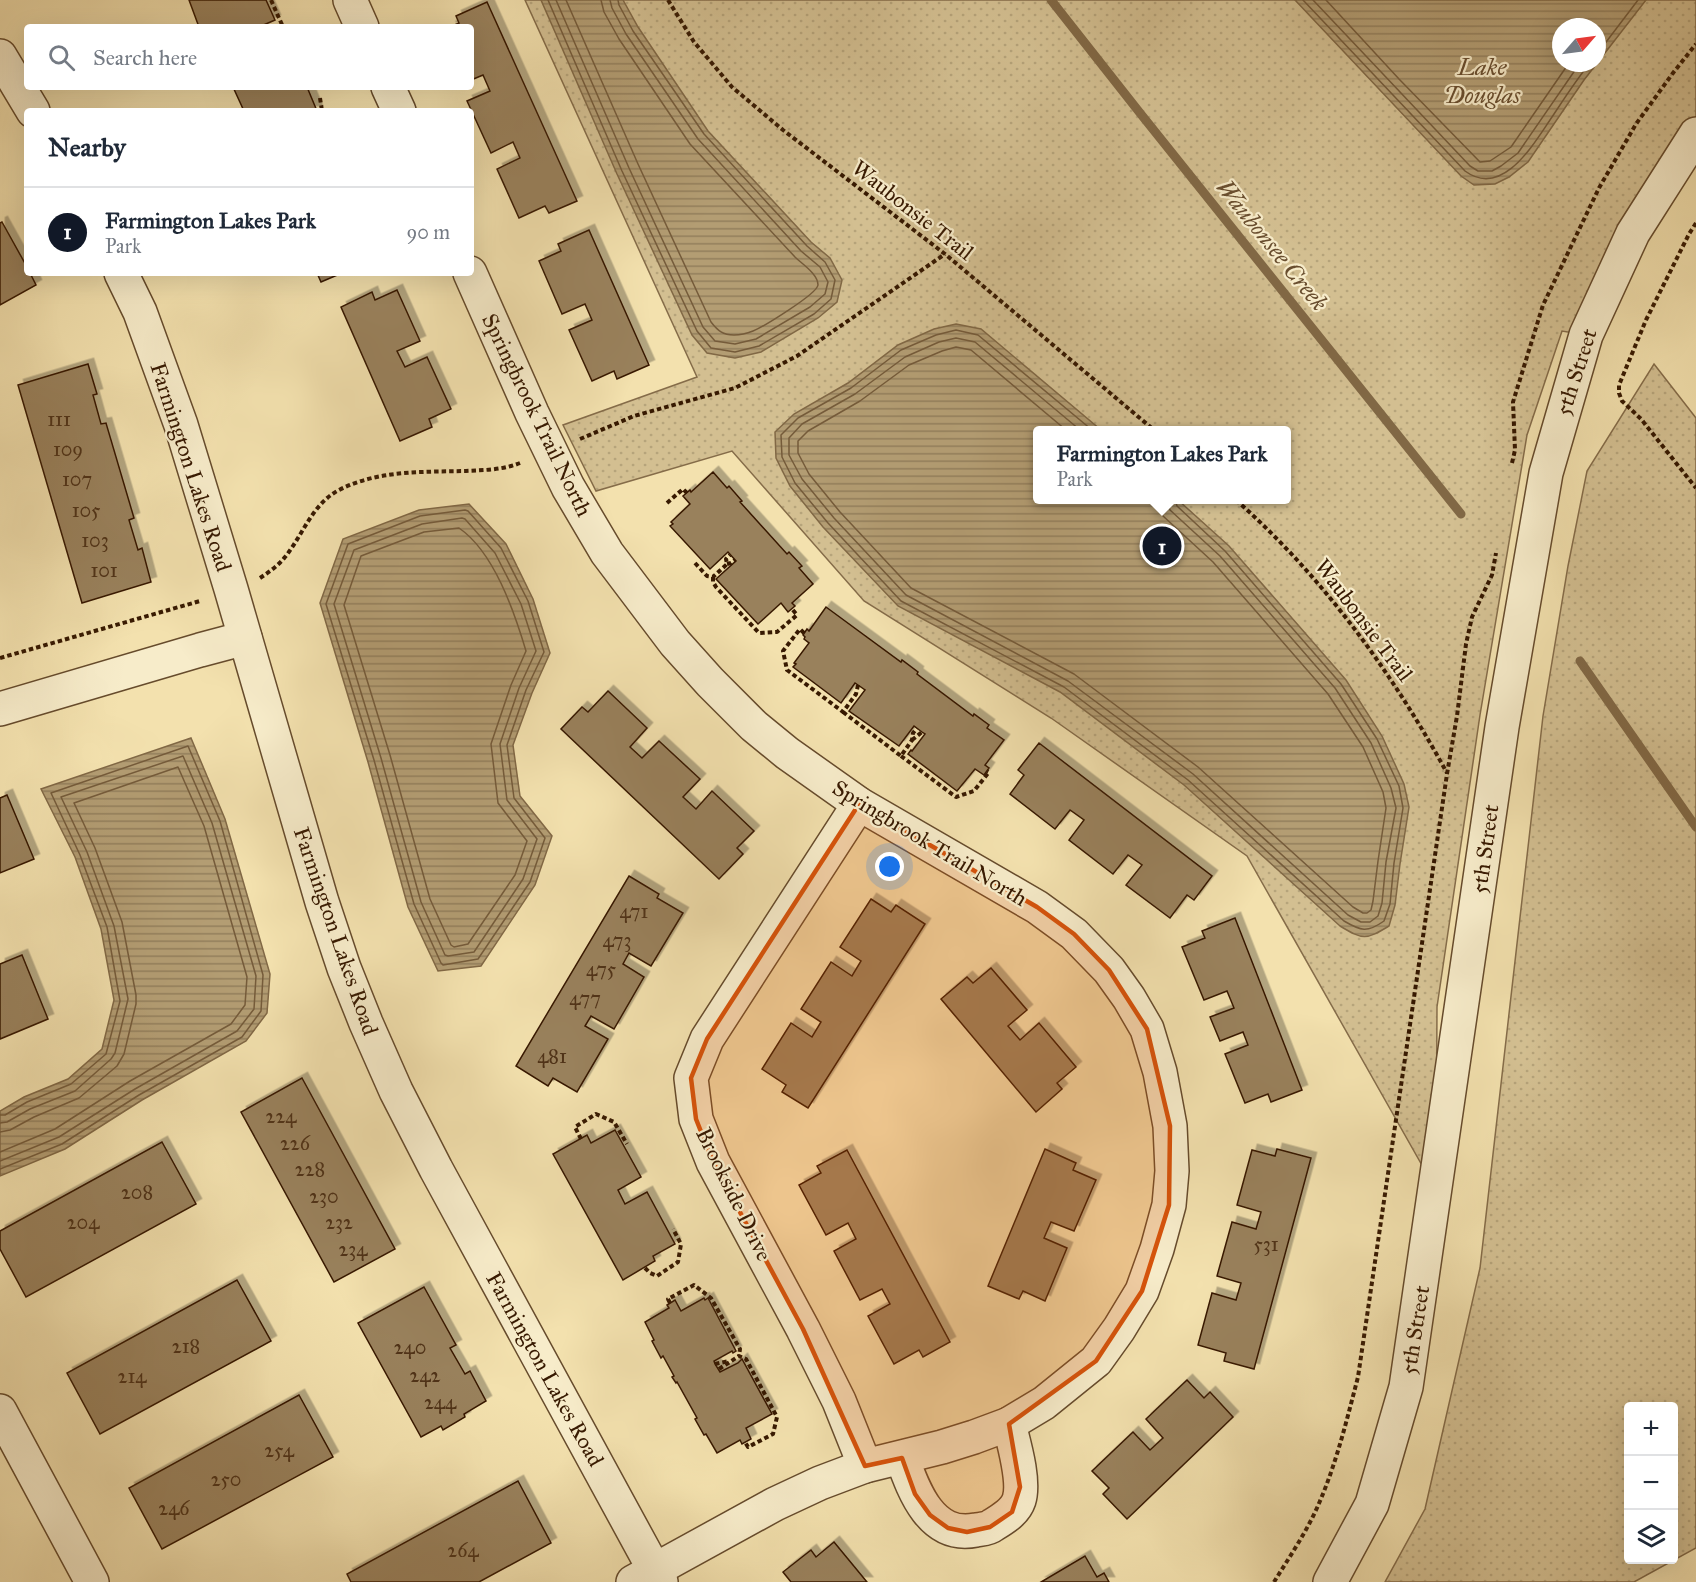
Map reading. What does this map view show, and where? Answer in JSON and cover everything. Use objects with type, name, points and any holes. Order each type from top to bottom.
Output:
[{"type":"street","points":[[350,0],[361,24]]},
{"type":"street","points":[[0,56],[31,108]]},
{"type":"street","points":[[389,90],[398,108]]},
{"type":"street","name":"5th Street","points":[[1330,1582],[1372,1504],[1406,1387],[1502,727],[1546,472],[1586,335],[1633,233],[1696,134]]},
{"type":"street","name":"Farmington Lakes Road","points":[[122,276],[140,312],[181,425],[322,902],[344,968],[366,1023],[396,1091],[650,1578]]},
{"type":"street","name":"Springbrook Trail North","points":[[471,276],[568,488],[607,553],[680,648],[754,726],[787,753],[859,804],[1037,907],[1074,934],[1109,970],[1147,1029],[1160,1072],[1170,1126],[1172,1171],[1169,1205],[1157,1249],[1142,1291],[1096,1361],[1044,1403],[1009,1424],[974,1437],[865,1466],[820,1483],[775,1504],[650,1578]]},
{"type":"street","points":[[0,709],[245,638]]},
{"type":"street","name":"Brookside Drive","points":[[859,804],[707,1039],[692,1078],[696,1119],[713,1162],[803,1329],[839,1401],[865,1466]]},
{"type":"street","points":[[0,1411],[92,1582]]},
{"type":"street","points":[[902,1458],[915,1494],[930,1515],[948,1528],[967,1532],[990,1527],[1012,1512],[1019,1501],[1018,1460],[1009,1424]]},
{"type":"path","points":[[271,0],[282,24]]},
{"type":"path","name":"Waubonsie Trail","points":[[668,0],[694,42],[732,87],[783,130],[945,254],[1149,426]]},
{"type":"path","points":[[320,98],[322,108]]},
{"type":"path","points":[[1696,223],[1646,320],[1619,386],[1622,401],[1641,420],[1696,488]]},
{"type":"path","points":[[571,442],[634,416],[735,388],[797,356],[945,254]]},
{"type":"path","points":[[259,579],[286,557],[318,508],[336,491],[359,480],[385,475],[492,470],[522,462]]},
{"type":"path","points":[[667,503],[683,489],[687,493]]},
{"type":"path","name":"Waubonsie Trail","points":[[1241,504],[1267,527],[1311,576],[1351,626],[1396,687],[1424,731],[1447,774],[1358,1377],[1335,1462],[1319,1503],[1274,1582]]},
{"type":"path","points":[[727,564],[726,559],[730,555]]},
{"type":"path","points":[[713,577],[735,560]]},
{"type":"path","points":[[695,563],[707,576],[713,577]]},
{"type":"path","points":[[713,577],[713,582],[759,633],[777,632],[796,615],[792,609]]},
{"type":"path","points":[[0,658],[203,600]]},
{"type":"path","points":[[804,633],[800,630],[783,651],[787,670],[901,756],[956,797],[974,791],[989,772],[987,771]]},
{"type":"path","points":[[856,694],[858,685]]},
{"type":"path","points":[[843,712],[862,689]]},
{"type":"path","points":[[912,740],[917,728]]},
{"type":"path","points":[[901,756],[912,740],[922,732]]},
{"type":"path","points":[[581,1139],[576,1127],[596,1114],[614,1122],[627,1144]]},
{"type":"path","points":[[645,1268],[657,1276],[678,1262],[681,1244],[673,1229]]},
{"type":"path","points":[[670,1303],[668,1299],[694,1286],[711,1298],[740,1349],[739,1356]]},
{"type":"path","points":[[719,1369],[739,1356],[746,1359],[777,1417],[773,1434],[748,1448],[745,1442]]},
{"type":"path","points":[[715,1364],[729,1361]]},
{"type":"highlighted area","points":[[859,804],[1037,907],[1074,934],[1109,970],[1147,1029],[1170,1126],[1169,1205],[1142,1291],[1096,1361],[1009,1424],[1020,1487],[1012,1512],[990,1527],[967,1532],[948,1528],[930,1515],[915,1494],[902,1458],[865,1466],[803,1329],[713,1162],[696,1119],[691,1078],[707,1039]]},
{"type":"shaded area","points":[[525,0],[1696,0],[1696,134],[1586,335],[1562,331],[1527,435],[1480,715],[1437,1007],[1436,1190],[1247,856],[1051,718],[864,601],[732,451],[596,491],[563,425],[697,377]]},
{"type":"shaded area","points":[[1654,364],[1696,418],[1696,1548],[1678,1558],[1678,1402],[1624,1402],[1624,1564],[1667,1564],[1634,1582],[1385,1582],[1425,1509],[1480,1268],[1543,716],[1568,566],[1587,471]]},
{"type":"water","points":[[541,0],[623,0],[638,27],[708,131],[811,242],[830,258],[842,280],[837,302],[818,318],[761,352],[735,358],[707,353],[692,335],[617,174]]},
{"type":"water","name":"Lake Douglas","points":[[1295,0],[1646,0],[1606,52],[1606,18],[1552,18],[1552,72],[1590,72],[1528,162],[1509,177],[1495,184],[1474,185],[1461,176]]},
{"type":"water","points":[[956,324],[981,329],[1096,426],[1033,426],[1033,504],[1182,504],[1229,546],[1346,680],[1382,736],[1404,784],[1409,807],[1395,905],[1389,926],[1375,934],[1360,936],[1340,926],[1184,785],[1060,692],[898,606],[823,527],[790,486],[776,458],[775,432],[794,414],[848,383],[898,345],[934,329]]},
{"type":"water","points":[[469,504],[506,544],[533,599],[550,653],[513,745],[520,796],[552,836],[535,885],[481,966],[438,971],[408,907],[368,762],[320,603],[343,539],[419,510]]},
{"type":"water","points":[[191,738],[225,819],[270,974],[267,1013],[246,1041],[142,1100],[65,1149],[0,1176],[0,1111],[24,1097],[68,1079],[102,1049],[114,1000],[101,929],[75,857],[41,789]]},
{"type":"building","points":[[189,0],[266,0],[275,20],[266,24],[198,24]]},
{"type":"building","points":[[487,2],[577,201],[549,213],[545,206],[519,218],[497,169],[520,158],[513,142],[491,153],[474,116],[474,108],[470,108],[467,101],[490,91],[483,75],[474,79],[474,24],[457,24],[459,23],[456,16]]},
{"type":"building","points":[[234,90],[308,90],[316,108],[243,108]]},
{"type":"building","points":[[2,222],[24,262],[24,276],[32,276],[36,285],[0,305],[0,223]]},
{"type":"building","points":[[589,230],[649,365],[617,379],[614,371],[592,381],[569,330],[592,320],[585,304],[562,314],[539,261],[561,251],[558,244]]},
{"type":"building","points":[[318,276],[335,276],[321,282]]},
{"type":"building","points":[[397,290],[420,341],[397,351],[405,367],[427,357],[451,409],[429,419],[432,427],[400,441],[341,307],[372,292],[375,300]]},
{"type":"building","points":[[88,364],[97,394],[93,395],[101,424],[106,423],[134,518],[129,520],[138,550],[142,548],[151,582],[82,603],[18,385]]},
{"type":"building","points":[[713,472],[727,488],[729,486],[742,501],[740,502],[787,554],[789,552],[802,566],[799,568],[813,584],[792,603],[795,606],[788,612],[781,603],[758,624],[716,579],[736,561],[728,552],[710,569],[670,526],[673,524],[671,522],[690,504],[683,496],[690,490],[691,492]]},
{"type":"building","points":[[826,607],[901,662],[902,660],[973,716],[974,714],[989,725],[987,728],[1004,740],[985,765],[989,768],[984,775],[975,769],[957,791],[908,754],[925,734],[914,726],[899,746],[849,711],[865,690],[855,683],[841,703],[793,667],[809,643],[803,635],[807,629],[809,631]]},
{"type":"building","points":[[608,691],[647,728],[630,747],[642,758],[659,741],[700,779],[683,797],[696,809],[712,791],[754,831],[737,848],[743,854],[719,879],[561,729],[582,707],[588,712]]},
{"type":"building","points":[[1039,743],[1212,876],[1194,900],[1187,895],[1170,918],[1126,885],[1142,865],[1128,855],[1113,874],[1069,840],[1084,820],[1070,810],[1055,829],[1010,794],[1024,775],[1018,770]]},
{"type":"building","points":[[7,795],[34,859],[0,873],[0,798]]},
{"type":"building","points":[[629,876],[659,894],[657,898],[683,913],[651,966],[629,953],[623,964],[644,977],[614,1029],[591,1016],[585,1026],[608,1039],[577,1092],[553,1078],[548,1086],[516,1066]]},
{"type":"building","points":[[871,899],[891,912],[896,905],[925,924],[808,1108],[782,1092],[786,1085],[762,1069],[791,1023],[812,1037],[821,1022],[801,1009],[831,962],[852,976],[861,961],[840,947]]},
{"type":"building","points":[[1235,918],[1302,1090],[1271,1102],[1268,1094],[1245,1103],[1225,1054],[1248,1045],[1243,1032],[1220,1041],[1210,1017],[1234,1008],[1227,991],[1204,1000],[1182,947],[1205,938],[1202,931]]},
{"type":"building","points":[[22,955],[48,1019],[0,1039],[0,964]]},
{"type":"building","points":[[991,968],[1027,1010],[1008,1026],[1020,1040],[1039,1023],[1076,1067],[1057,1083],[1062,1089],[1036,1112],[941,999],[967,977],[973,983]]},
{"type":"building","points":[[302,1078],[395,1249],[334,1282],[241,1112]]},
{"type":"building","points":[[615,1130],[641,1177],[618,1190],[625,1204],[647,1192],[675,1244],[653,1256],[655,1261],[623,1280],[553,1154],[587,1135],[591,1143]]},
{"type":"building","points":[[162,1142],[196,1204],[26,1297],[0,1249],[0,1231]]},
{"type":"building","points":[[1045,1149],[1076,1163],[1073,1170],[1096,1180],[1074,1231],[1051,1222],[1044,1238],[1067,1248],[1045,1301],[1023,1291],[1019,1299],[988,1286]]},
{"type":"building","points":[[1277,1149],[1311,1158],[1254,1369],[1224,1361],[1226,1353],[1198,1345],[1212,1293],[1236,1300],[1241,1283],[1217,1276],[1232,1222],[1256,1229],[1261,1212],[1237,1205],[1252,1150],[1275,1156]]},
{"type":"building","points":[[847,1150],[950,1342],[923,1357],[919,1350],[894,1364],[868,1316],[890,1304],[882,1289],[860,1300],[834,1251],[856,1239],[848,1223],[826,1235],[799,1185],[821,1173],[817,1166]]},
{"type":"building","points":[[237,1280],[271,1341],[100,1434],[67,1373]]},
{"type":"building","points":[[424,1287],[456,1345],[450,1348],[465,1374],[470,1371],[486,1401],[443,1430],[441,1426],[421,1437],[358,1323]]},
{"type":"building","points":[[704,1298],[705,1300],[708,1298],[736,1351],[714,1361],[715,1364],[720,1372],[742,1359],[772,1414],[746,1428],[751,1439],[742,1444],[740,1440],[717,1453],[695,1419],[697,1418],[672,1377],[674,1376],[663,1356],[661,1358],[645,1322],[669,1308],[667,1305],[675,1300],[681,1311]]},
{"type":"building","points":[[1187,1380],[1204,1398],[1210,1392],[1233,1417],[1127,1519],[1103,1494],[1109,1488],[1092,1471],[1133,1432],[1150,1450],[1163,1438],[1146,1419]]},
{"type":"building","points":[[299,1395],[333,1457],[162,1549],[129,1488]]},
{"type":"building","points":[[518,1481],[551,1543],[479,1582],[351,1582],[347,1574]]},
{"type":"building","points":[[834,1542],[867,1582],[791,1582],[783,1572],[811,1550],[816,1557]]},
{"type":"building","points":[[1085,1556],[1097,1577],[1104,1573],[1109,1582],[1041,1582]]},
{"type":"waterway","name":"Waubonsee Creek","points":[[1051,0],[1461,514]]},
{"type":"waterway","name":"Waubonsee Creek","points":[[1580,661],[1696,827]]},
{"type":"place","name":"Farmington Lakes Park","points":[[1162,546]]}]
